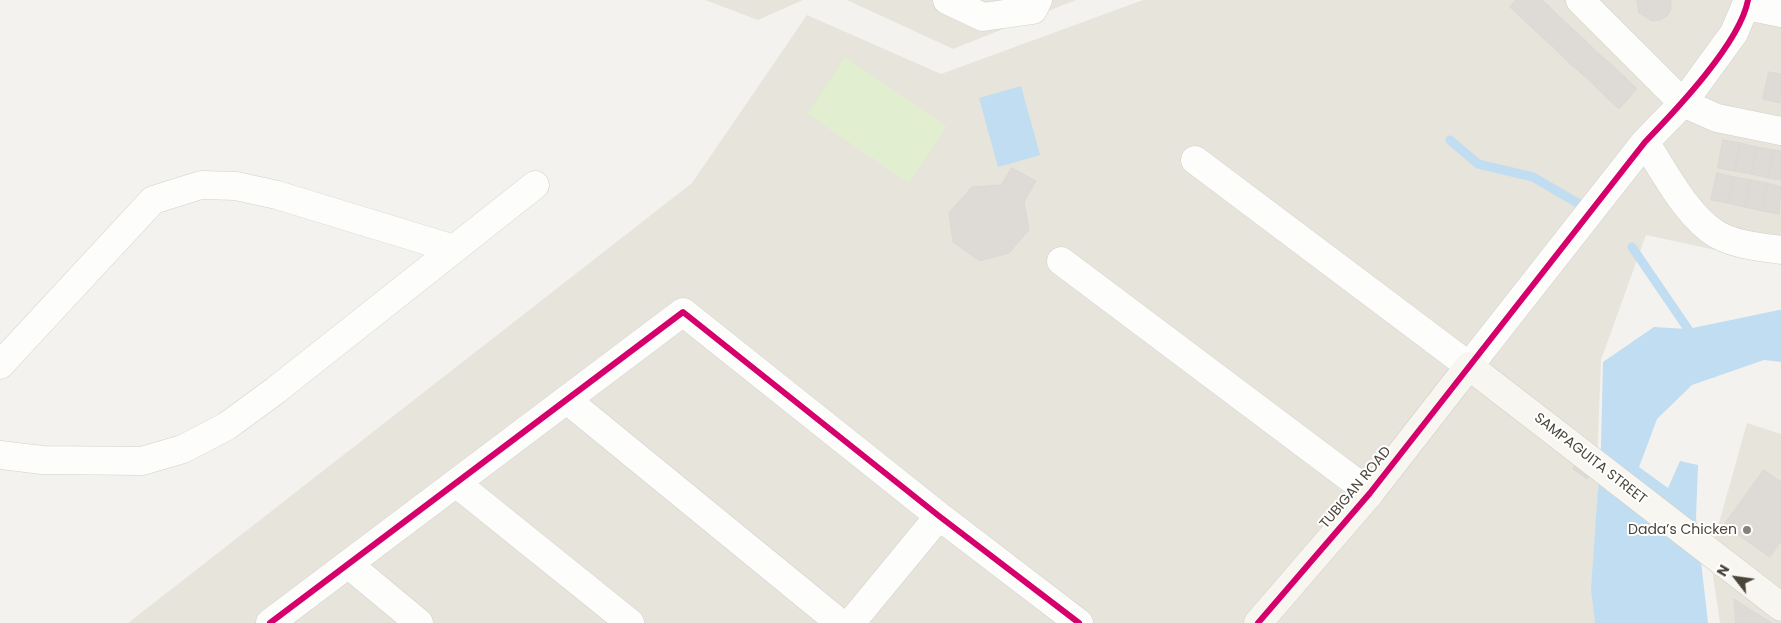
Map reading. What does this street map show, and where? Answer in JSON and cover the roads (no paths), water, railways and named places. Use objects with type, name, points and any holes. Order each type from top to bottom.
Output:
[{"type":"street","points":[[948,0],[983,17],[1033,10],[1038,0]]},
{"type":"street","points":[[1580,0],[1605,10],[1683,103],[1717,118],[1781,131]]},
{"type":"street","points":[[1195,160],[1469,366],[1645,142],[1683,103],[1734,33],[1748,3],[1781,13]]},
{"type":"street","points":[[1645,142],[1696,218],[1718,235],[1749,245],[1781,250]]},
{"type":"street","points":[[0,365],[153,200],[202,185],[236,186],[277,196],[454,249]]},
{"type":"street","points":[[0,456],[42,460],[142,461],[183,448],[227,426],[276,390],[535,185]]},
{"type":"street","points":[[1061,261],[1370,493]]},
{"type":"street","points":[[270,623],[683,312],[940,516],[1048,614],[1079,623]]},
{"type":"street","name":"SAMPAGUITA STREET","points":[[1469,366],[1781,607]]},
{"type":"street","name":"TUBIGAN ROAD","points":[[1258,623],[1370,493],[1469,366]]},
{"type":"street","points":[[567,400],[840,623]]},
{"type":"street","points":[[456,483],[630,623]]},
{"type":"street","points":[[851,623],[940,516]]},
{"type":"street","points":[[348,564],[419,623]]},
{"type":"water","points":[[1021,86],[1040,155],[998,167],[979,98]]},
{"type":"water","points":[[1781,310],[1781,362],[1764,360],[1692,385],[1657,419],[1639,467],[1668,488],[1680,461],[1698,465],[1696,518],[1708,623],[1595,623],[1591,589],[1601,446],[1603,362],[1654,327],[1688,329]]},
{"type":"waterway","points":[[1450,140],[1478,164],[1533,177],[1586,208]]},
{"type":"waterway","points":[[1632,247],[1688,329],[1691,339]]},
{"type":"place","name":"Dada’s Chicken","points":[[1747,530]]}]
